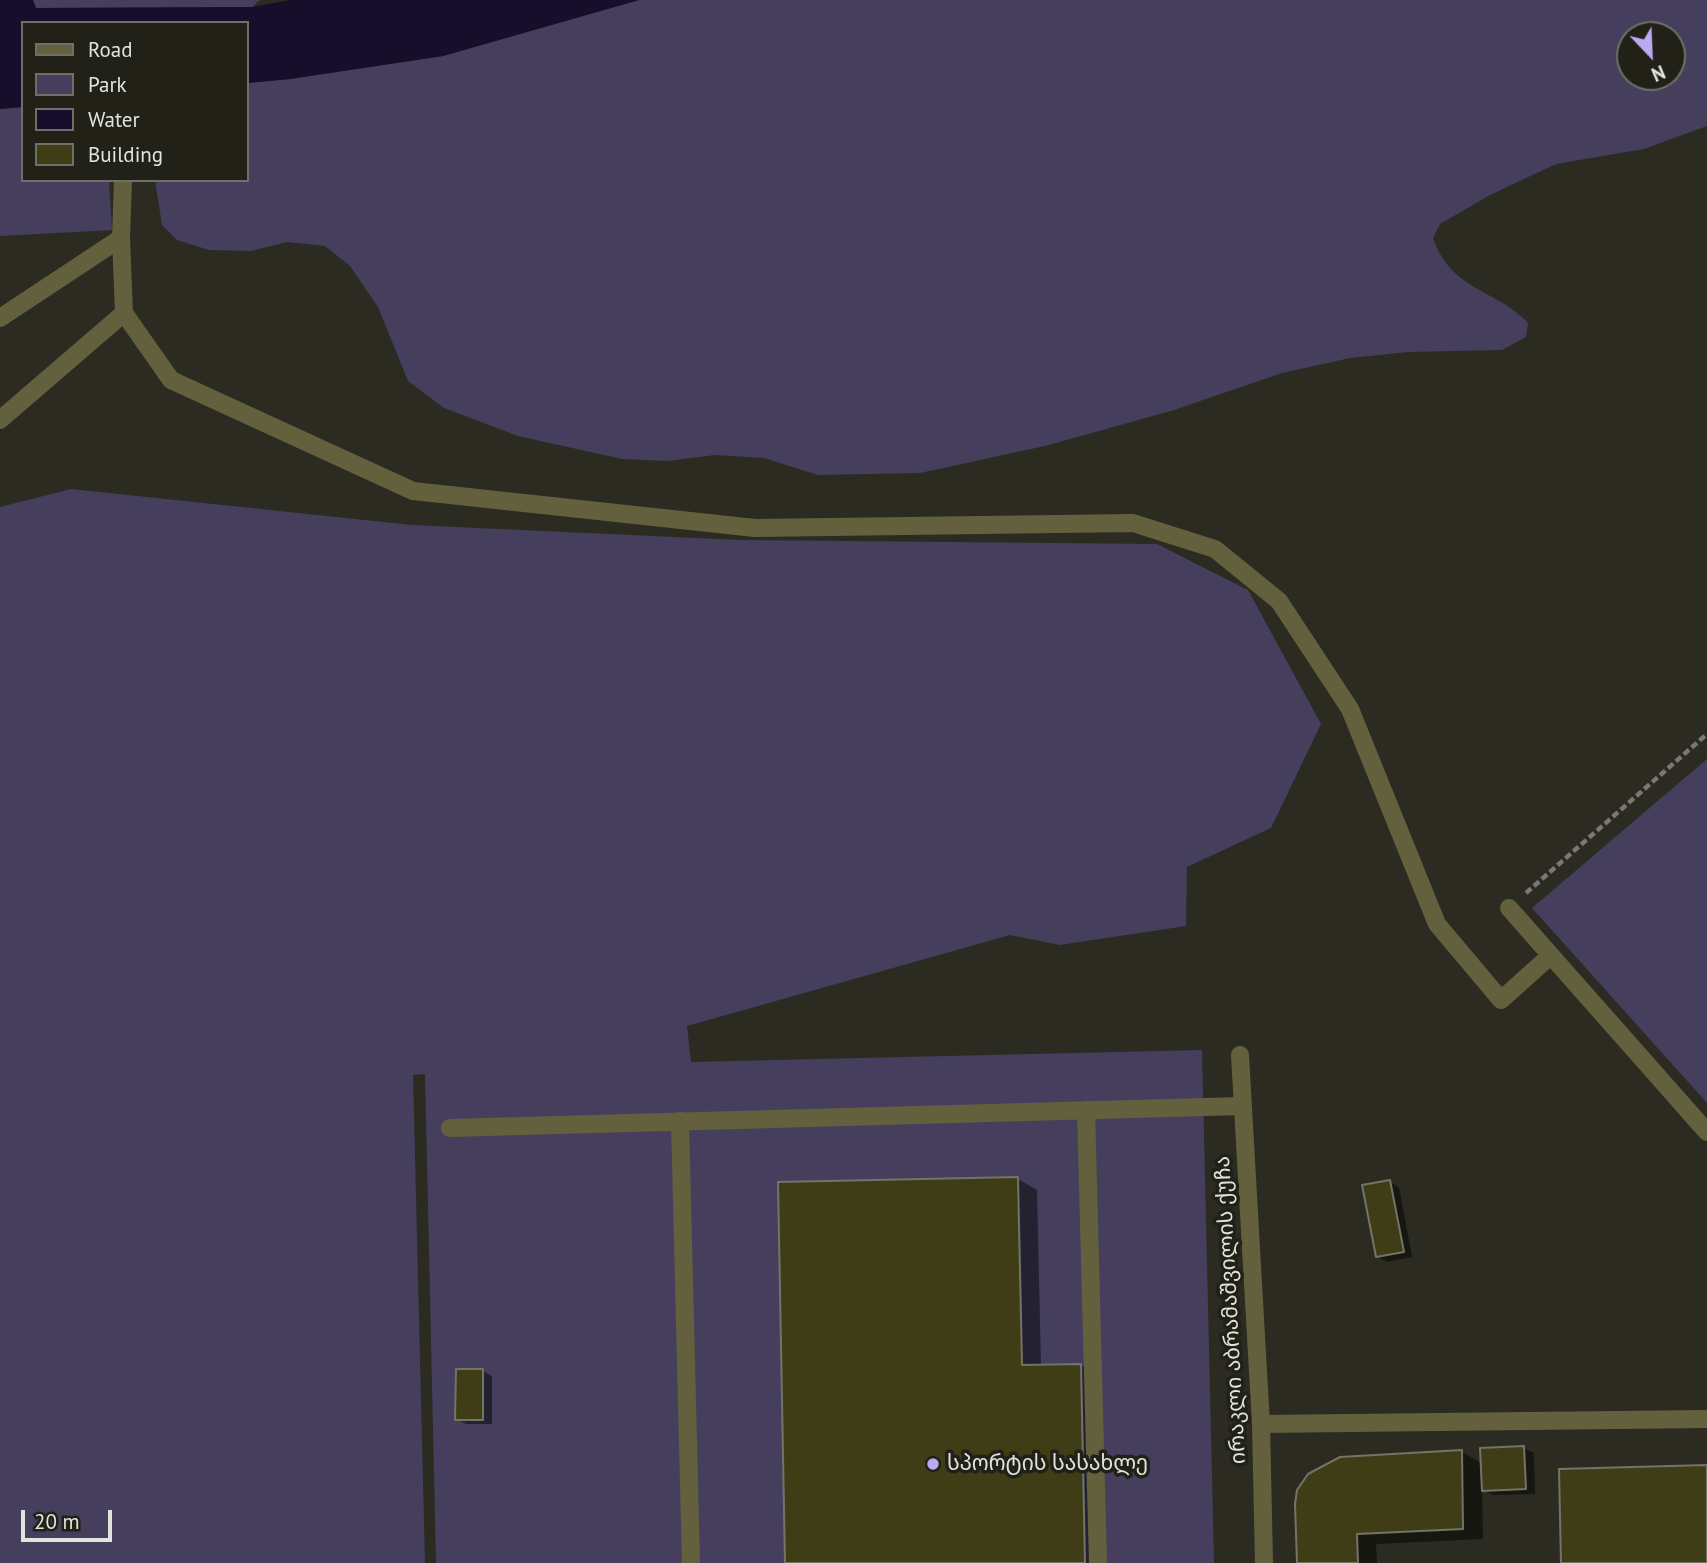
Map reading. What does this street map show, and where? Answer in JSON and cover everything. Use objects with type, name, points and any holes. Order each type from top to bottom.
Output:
[{"type":"street","points":[[123,182],[121,238],[124,313],[171,380],[413,491],[755,528],[1133,523],[1215,549],[1279,601],[1350,709],[1437,924],[1501,1000],[1550,956]]},
{"type":"street","points":[[0,318],[121,238]]},
{"type":"street","points":[[0,420],[124,313]]},
{"type":"street","points":[[1509,908],[1707,1132]]},
{"type":"street","name":"ირაკლი აბრამაშვილის ქუჩა","points":[[1240,1055],[1261,1424],[1265,1563]]},
{"type":"street","points":[[450,1128],[1242,1106]]},
{"type":"street","points":[[1086,1110],[1098,1563]]},
{"type":"street","points":[[680,1121],[691,1563]]},
{"type":"street","points":[[1261,1424],[1707,1419]]},
{"type":"path","points":[[1509,908],[1707,734]]},
{"type":"green space","points":[[33,0],[260,0],[252,7],[35,8]]},
{"type":"green space","points":[[639,0],[1707,0],[1707,126],[1644,149],[1556,164],[1490,195],[1440,224],[1433,238],[1441,256],[1463,279],[1528,323],[1526,337],[1502,350],[1408,352],[1350,358],[1282,373],[1174,410],[1045,446],[920,473],[818,475],[764,458],[715,455],[667,461],[622,459],[518,436],[444,408],[408,381],[378,307],[350,266],[325,246],[287,242],[251,251],[209,250],[177,240],[162,225],[155,182],[248,182],[248,83],[443,56]]},
{"type":"green space","points":[[21,107],[21,182],[109,182],[112,230],[0,236],[0,109]]},
{"type":"green space","points":[[71,489],[412,525],[740,540],[1157,544],[1248,590],[1321,724],[1271,828],[1187,867],[1186,926],[1060,945],[1010,935],[687,1026],[691,1062],[1202,1050],[1214,1563],[436,1563],[425,1074],[413,1075],[425,1563],[0,1563],[0,507]]},
{"type":"green space","points":[[1707,759],[1707,1103],[1532,908]]},
{"type":"water","points":[[0,0],[33,0],[36,8],[252,7],[290,0],[639,0],[443,56],[248,83],[248,21],[21,21],[21,107],[0,109]]},
{"type":"building","name":"სპორტის სასახლე","points":[[1018,1177],[1022,1365],[1081,1364],[1085,1563],[785,1563],[778,1182]]},
{"type":"building","points":[[1390,1180],[1404,1252],[1376,1257],[1362,1185]]},
{"type":"building","points":[[456,1369],[483,1369],[483,1420],[455,1420]]},
{"type":"building","points":[[1524,1446],[1526,1489],[1482,1491],[1480,1448]]},
{"type":"building","points":[[1462,1450],[1463,1529],[1357,1534],[1358,1563],[1297,1563],[1295,1504],[1297,1490],[1308,1474],[1340,1457]]},
{"type":"building","points":[[1707,1465],[1707,1563],[1561,1563],[1559,1469]]},
{"type":"place","name":"სპორტის სასახლე","points":[[933,1464]]}]
